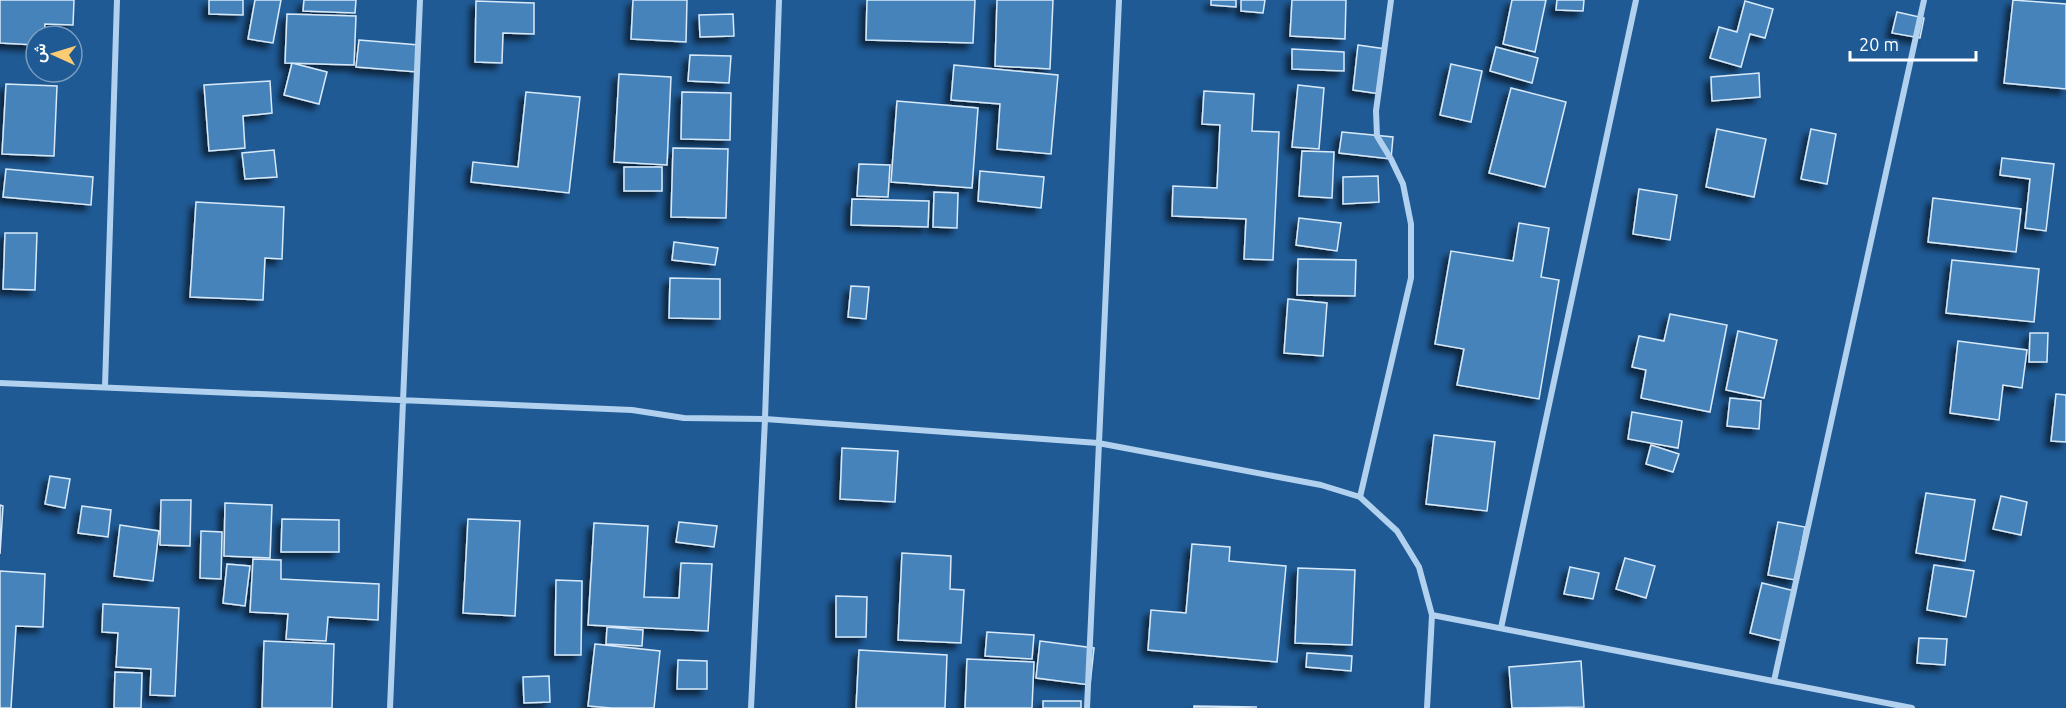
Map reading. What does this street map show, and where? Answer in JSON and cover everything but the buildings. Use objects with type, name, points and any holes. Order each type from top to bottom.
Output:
[{"type":"street","points":[[105,387],[117,0]]},
{"type":"street","points":[[390,708],[420,0]]},
{"type":"street","points":[[751,708],[765,419],[778,0]]},
{"type":"street","points":[[1087,708],[1119,0]]},
{"type":"street","points":[[1360,497],[1411,278],[1411,224],[1403,184],[1377,136],[1376,111],[1391,0]]},
{"type":"street","points":[[1501,628],[1636,0]]},
{"type":"street","points":[[1774,681],[1924,0]]},
{"type":"street","points":[[0,383],[632,410],[684,418],[765,419],[1098,443],[1321,485],[1360,497],[1396,531],[1419,567],[1432,615],[1427,708]]},
{"type":"street","points":[[1432,615],[1912,708]]}]
